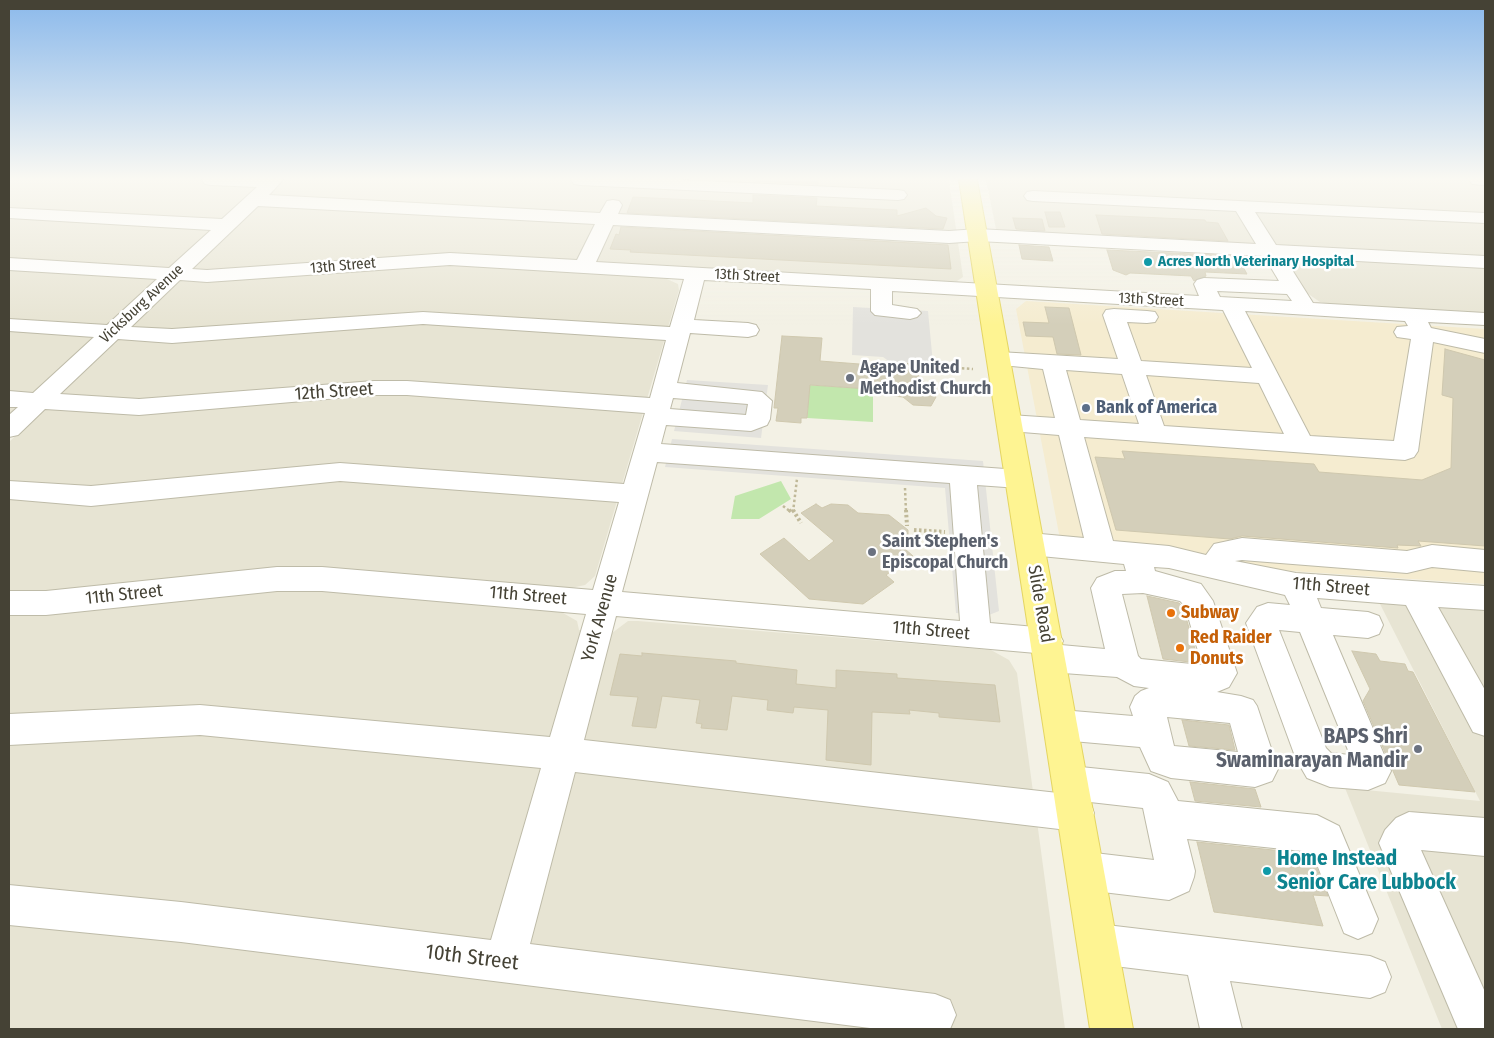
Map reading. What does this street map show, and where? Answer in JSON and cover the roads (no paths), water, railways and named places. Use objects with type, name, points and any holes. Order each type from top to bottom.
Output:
[{"type":"main road","name":"Slide Road","points":[[977,228],[987,290],[986,364],[1010,423],[1112,1029]]},
{"type":"street","name":"Vicksburg Avenue","points":[[9,429],[222,228]]},
{"type":"street","points":[[584,267],[602,228]]},
{"type":"street","points":[[786,228],[949,237],[978,235],[1485,262]]},
{"type":"street","points":[[1256,228],[1307,309]]},
{"type":"street","name":"13th Street","points":[[9,264],[173,275],[243,274],[450,259],[987,290],[1111,306],[1228,310],[1307,309],[1418,324],[1485,319]]},
{"type":"street","name":"York Avenue","points":[[505,962],[696,273]]},
{"type":"street","points":[[881,284],[876,311],[910,313]]},
{"type":"street","points":[[1294,288],[1204,284],[1228,310],[1268,376],[1302,444]]},
{"type":"street","points":[[1154,433],[1111,306],[1228,310],[1418,324],[1485,346]]},
{"type":"street","points":[[9,325],[172,336],[423,318],[680,330],[748,330]]},
{"type":"street","points":[[1010,423],[1406,451],[1418,324]]},
{"type":"street","points":[[986,364],[1053,363],[1268,376]]},
{"type":"street","points":[[1053,363],[1101,550]]},
{"type":"street","name":"12th Street","points":[[9,399],[139,408],[383,388],[660,404]]},
{"type":"street","points":[[646,452],[1019,479]]},
{"type":"street","points":[[9,490],[91,496],[340,472],[635,494]]},
{"type":"street","points":[[963,475],[976,635]]},
{"type":"street","name":"11th Street","points":[[9,603],[46,603],[277,578],[322,579],[976,635],[1124,664],[1134,672],[1212,680],[1221,673],[1198,601],[1190,592],[1167,585],[1140,567],[1101,550],[1030,544]]},
{"type":"street","points":[[1213,567],[1220,556],[1232,549],[1407,562],[1432,556],[1485,561]]},
{"type":"street","points":[[1336,556],[1353,589]]},
{"type":"street","name":"11th Street","points":[[1140,567],[1169,557],[1296,585],[1485,598]]},
{"type":"street","points":[[1124,664],[1106,588],[1140,567]]},
{"type":"street","points":[[1296,585],[1311,620],[1373,771],[1368,773],[1330,770],[1319,766],[1313,759],[1261,623],[1268,616],[1311,620],[1368,625]]},
{"type":"street","points":[[1414,593],[1485,721]]},
{"type":"street","points":[[9,729],[200,720],[562,754],[1073,798],[1149,791],[1159,799],[1176,871],[1175,877],[1169,881],[1086,871]]},
{"type":"street","points":[[1061,725],[1154,733]]},
{"type":"street","points":[[1164,818],[1317,834],[1326,839],[1330,846],[1358,919]]},
{"type":"street","points":[[1480,1029],[1398,843],[1409,831],[1485,837]]},
{"type":"street","name":"10th Street","points":[[9,905],[191,923],[935,1015]]},
{"type":"street","points":[[1098,944],[1370,977]]},
{"type":"street","points":[[1204,957],[1221,1029]]},
{"type":"place","name":"Acres North Veterinary Hospital","points":[[1148,262]]},
{"type":"place","name":"Agape United Methodist Church","points":[[850,378]]},
{"type":"place","name":"Bank of America","points":[[1086,408]]},
{"type":"place","name":"Saint Stephen's Episcopal Church","points":[[872,552]]},
{"type":"place","name":"Subway","points":[[1171,613]]},
{"type":"place","name":"Red Raider Donuts","points":[[1180,648]]},
{"type":"place","name":"BAPS Shri Swaminarayan Mandir","points":[[1418,749]]},
{"type":"place","name":"Home Instead Senior Care Lubbock","points":[[1267,871]]}]
